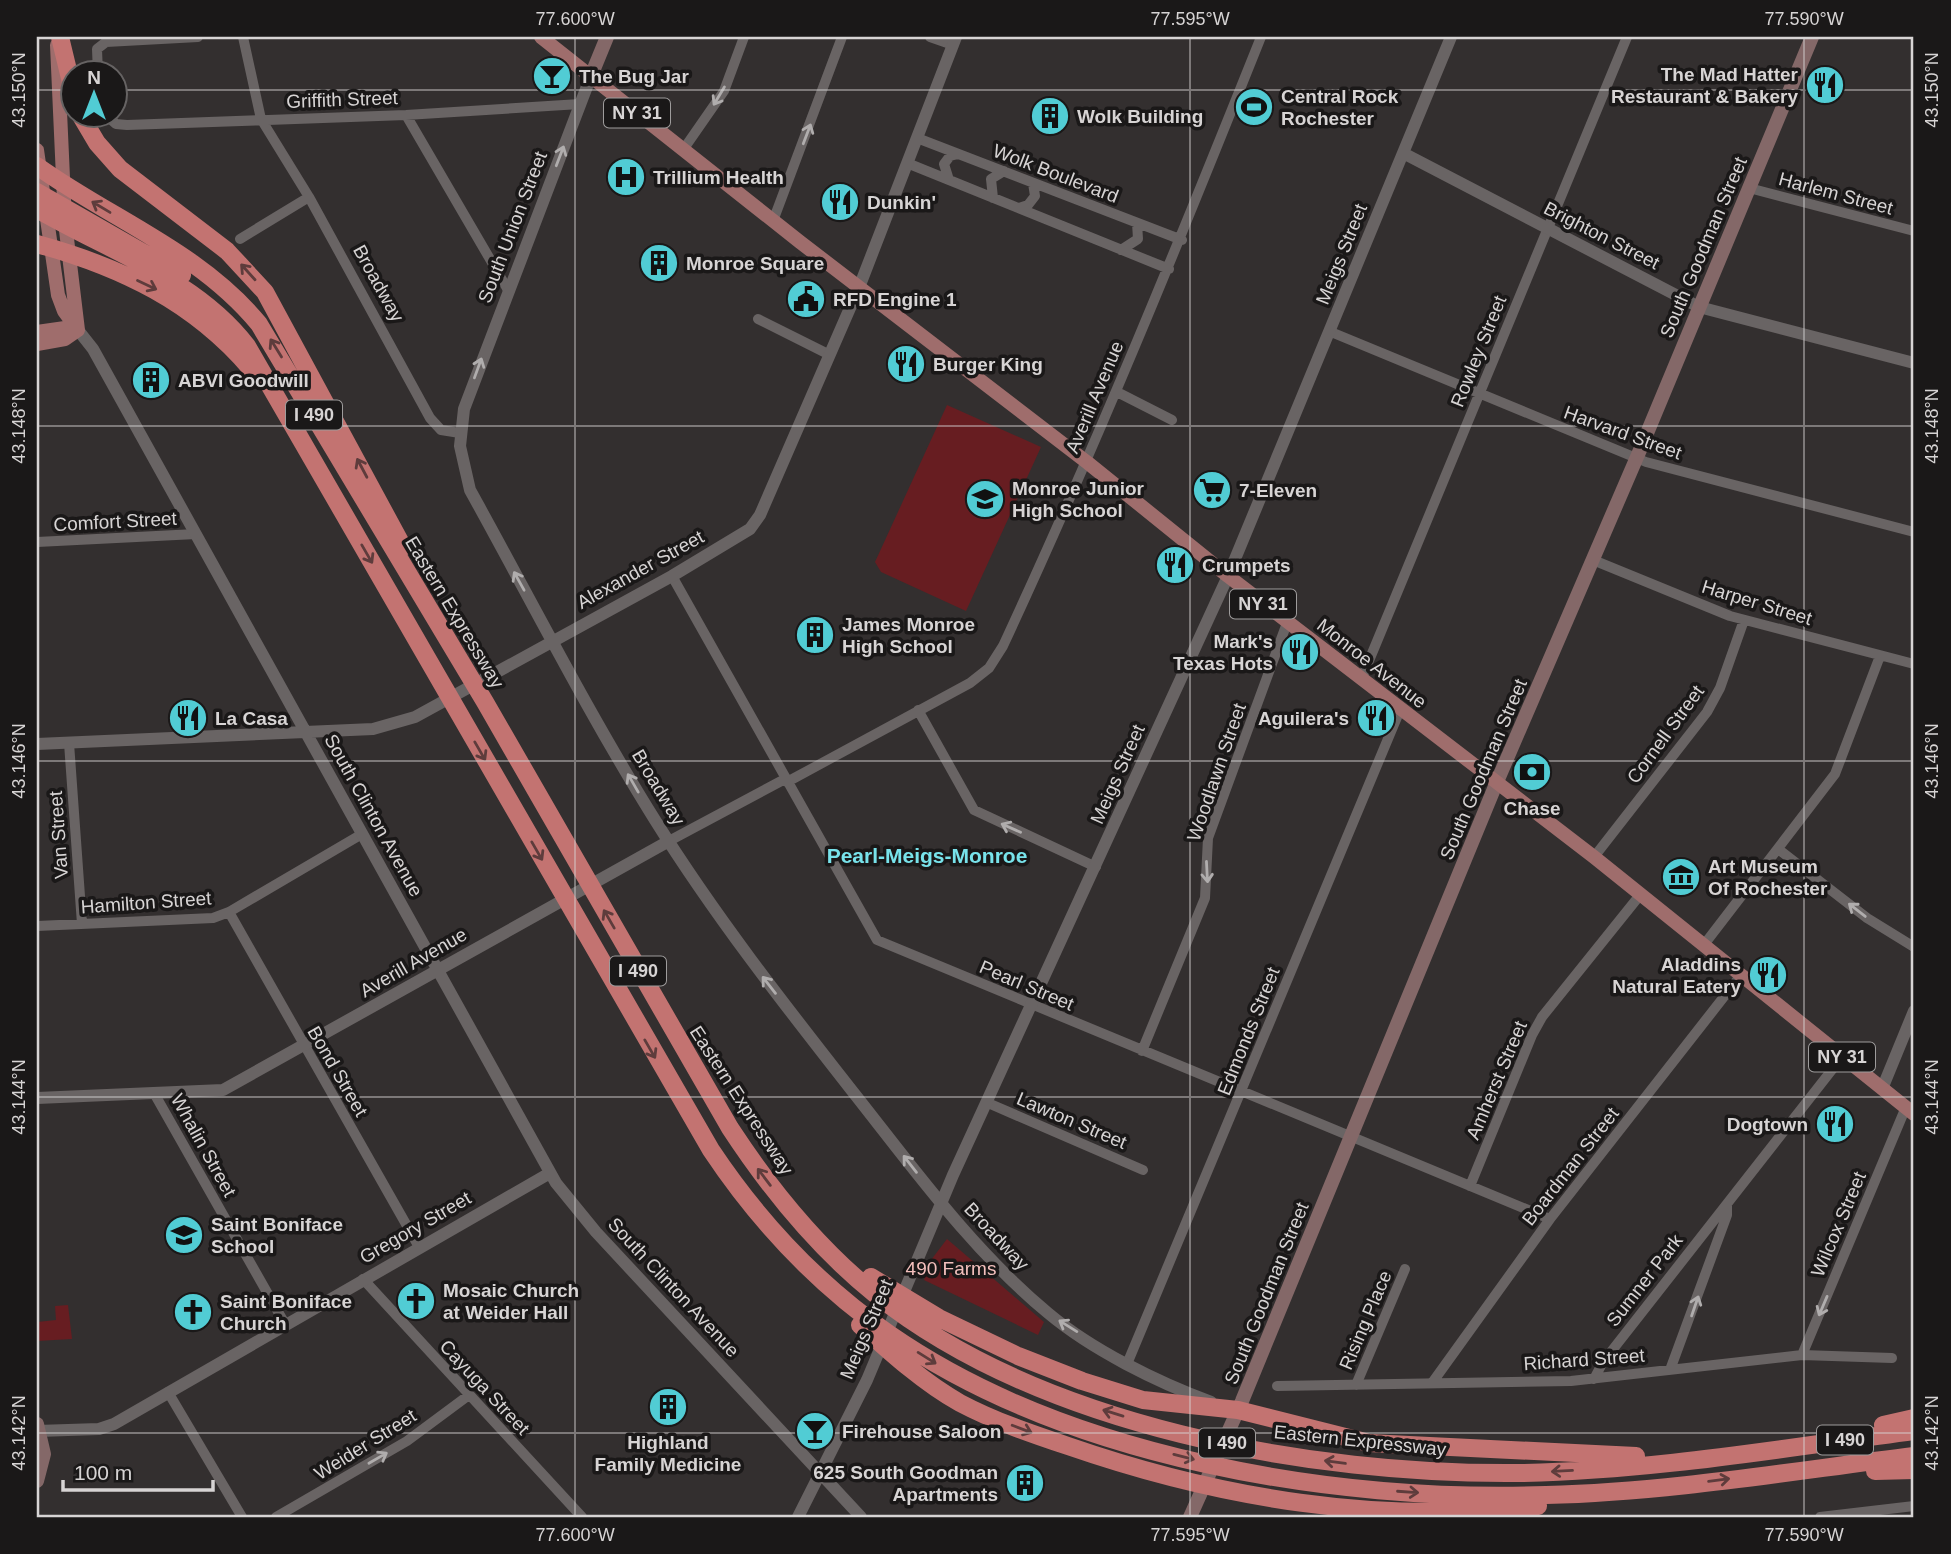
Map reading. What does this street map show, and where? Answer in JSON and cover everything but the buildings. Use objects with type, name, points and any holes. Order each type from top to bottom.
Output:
[{"type":"highway","points":[[59,37],[65,60]]},
{"type":"highway","points":[[89,130],[120,169],[234,257],[271,300],[485,702]]},
{"type":"highway","name":"Eastern Expressway","points":[[37,166],[199,267],[248,310],[280,355],[380,530],[485,702],[720,1113],[766,1180],[808,1229],[876,1294],[920,1326],[968,1354],[1068,1398],[1191,1435],[1317,1460],[1446,1472],[1574,1471],[1914,1432]]},
{"type":"highway","points":[[37,192],[185,277],[219,309],[247,346]]},
{"type":"highway","name":"I 490","points":[[37,209],[194,295],[223,318],[247,346],[691,1119],[732,1181],[778,1239],[854,1308],[938,1365],[1020,1405],[1143,1447],[1260,1474],[1397,1492],[1525,1496],[1654,1488],[1914,1455]]},
{"type":"highway","points":[[37,246],[57,250],[143,283],[195,314],[243,360],[297,430]]},
{"type":"highway","points":[[808,1229],[870,1277],[913,1304],[1026,1359],[1136,1398],[1369,1443],[1703,1458]]},
{"type":"highway","points":[[778,1239],[854,1321],[926,1381],[961,1403],[1080,1450],[1206,1482],[1340,1507],[1423,1513],[1512,1508],[1654,1488]]},
{"type":"highway","points":[[1776,1449],[1914,1418]]},
{"type":"highway","points":[[1784,1472],[1914,1470]]},
{"type":"main road","name":"South Clinton Avenue","points":[[59,37],[58,112],[70,273],[78,330]]},
{"type":"main road","name":"Monroe Avenue","points":[[541,37],[773,221],[860,285],[1088,463],[1361,680],[1594,857],[1910,1110]]},
{"type":"main road","name":"South Union Street","points":[[592,76],[607,37]]},
{"type":"main road","name":"South Goodman Street","points":[[1190,1517],[1234,1419],[1496,784],[1636,459],[1812,37]]},
{"type":"main road","points":[[37,150],[54,271],[62,307],[78,330]]},
{"type":"main road","points":[[37,332],[65,328],[78,330]]},
{"type":"main road","points":[[37,344],[65,339],[78,330]]},
{"type":"main road","points":[[37,1429],[44,1454],[37,1481]]},
{"type":"street","points":[[98,60],[98,47],[112,41],[198,37]]},
{"type":"street","name":"Broadway","points":[[243,37],[261,119],[309,197],[430,418],[440,430],[460,433],[470,490],[552,640],[669,841],[751,963],[941,1203],[995,1266],[1050,1315],[1128,1364],[1234,1419]]},
{"type":"street","points":[[683,150],[724,91],[744,37]]},
{"type":"street","points":[[773,221],[842,37]]},
{"type":"street","points":[[930,37],[954,41]]},
{"type":"street","name":"Averill Avenue","points":[[37,1098],[217,1092],[669,841],[970,683],[989,668],[1003,646],[1088,463],[1182,240],[1261,37]]},
{"type":"street","name":"Meigs Street","points":[[798,1517],[871,1371],[941,1203],[1228,576],[1451,37]]},
{"type":"street","name":"Rowley Street","points":[[1361,680],[1627,37]]},
{"type":"street","name":"Alexander Street","points":[[37,744],[373,729],[396,724],[425,712],[673,576],[755,523],[860,285],[954,41]]},
{"type":"street","name":"South Union Street","points":[[460,433],[478,369],[592,76]]},
{"type":"street","name":"Griffith Street","points":[[130,125],[406,115],[580,104]]},
{"type":"street","points":[[406,115],[508,290]]},
{"type":"street","name":"Wolk Boulevard","points":[[917,138],[1182,240]]},
{"type":"street","name":"Brighton Street","points":[[1403,153],[1699,307],[1914,363]]},
{"type":"street","points":[[949,180],[944,164],[950,156],[959,154]]},
{"type":"street","points":[[907,163],[1169,269]]},
{"type":"street","points":[[993,198],[991,179],[1004,172]]},
{"type":"street","points":[[1019,208],[1028,205],[1035,196],[1032,183]]},
{"type":"street","name":"Harlem Street","points":[[1749,188],[1914,231]]},
{"type":"street","points":[[240,239],[309,197]]},
{"type":"street","points":[[1121,250],[1138,239],[1137,223]]},
{"type":"street","points":[[758,319],[828,354]]},
{"type":"street","name":"South Clinton Avenue","points":[[78,330],[93,349],[550,1173],[596,1232],[861,1517]]},
{"type":"street","name":"Harvard Street","points":[[1331,332],[1636,459],[1914,532]]},
{"type":"street","points":[[1117,392],[1172,420]]},
{"type":"street","name":"Comfort Street","points":[[37,542],[196,534]]},
{"type":"street","name":"Harper Street","points":[[1593,560],[1744,620],[1914,664]]},
{"type":"street","name":"Pearl Street","points":[[673,576],[877,940],[1032,1007],[1550,1219]]},
{"type":"street","name":"Cornell Street","points":[[1594,857],[1707,712],[1720,688],[1744,620]]},
{"type":"street","name":"Woodlawn Street","points":[[1142,1051],[1205,898],[1208,838],[1287,622]]},
{"type":"street","points":[[1703,946],[1835,774],[1880,656]]},
{"type":"street","points":[[918,710],[974,810],[1096,867]]},
{"type":"street","name":"Edmonds Street","points":[[1128,1364],[1400,710]]},
{"type":"street","name":"Van Street","points":[[69,743],[82,925]]},
{"type":"street","name":"Hamilton Street","points":[[37,926],[192,921],[229,912],[362,834]]},
{"type":"street","points":[[1778,849],[1867,918],[1914,947]]},
{"type":"street","name":"Amherst Street","points":[[1470,1186],[1532,1035],[1542,1017],[1640,895]]},
{"type":"street","name":"Bond Street","points":[[229,912],[419,1247]]},
{"type":"street","name":"Boardman Street","points":[[1432,1382],[1550,1219],[1741,975]]},
{"type":"street","points":[[1882,1089],[1914,1011]]},
{"type":"street","name":"Sumner Park","points":[[1594,1379],[1603,1362],[1842,1057]]},
{"type":"street","name":"Whalin Street","points":[[154,1093],[285,1324]]},
{"type":"street","name":"Lawton Street","points":[[988,1103],[1143,1170]]},
{"type":"street","name":"Wilcox Street","points":[[1802,1355],[1910,1110]]},
{"type":"street","name":"Gregory Street","points":[[37,1429],[101,1428],[133,1414],[550,1173]]},
{"type":"street","name":"Sumner Park","points":[[1670,1370],[1727,1215],[1727,1204]]},
{"type":"street","name":"Rising Place","points":[[1356,1385],[1405,1269]]},
{"type":"street","name":"Cayuga Street","points":[[363,1279],[582,1517]]},
{"type":"street","name":"Richard Street","points":[[1277,1386],[1594,1379],[1802,1355],[1892,1358]]},
{"type":"street","points":[[167,1392],[242,1517]]},
{"type":"street","name":"Weider Street","points":[[276,1517],[407,1441],[469,1395]]},
{"type":"street","points":[[1820,1517],[1914,1506]]},
{"type":"green space","points":[[947,405],[1041,447],[966,611],[881,572],[875,562]]},
{"type":"green space","name":"490 Farms","points":[[947,1239],[1044,1322],[1038,1335],[924,1280],[931,1260]]},
{"type":"green space","points":[[68,1305],[72,1339],[37,1341],[37,1322],[56,1320],[55,1306]]},
{"type":"place","name":"The Bug Jar","points":[[552,76]]},
{"type":"place","name":"The Mad Hatter Restaurant & Bakery","points":[[1825,85]]},
{"type":"place","name":"Central Rock Rochester","points":[[1254,107]]},
{"type":"place","name":"Wolk Building","points":[[1050,116]]},
{"type":"place","name":"Trillium Health","points":[[626,177]]},
{"type":"place","name":"Dunkin'","points":[[840,202]]},
{"type":"place","name":"Monroe Square","points":[[659,263]]},
{"type":"place","name":"RFD Engine 1","points":[[806,299]]},
{"type":"place","name":"Burger King","points":[[906,364]]},
{"type":"place","name":"ABVI Goodwill","points":[[151,380]]},
{"type":"place","name":"7-Eleven","points":[[1212,490]]},
{"type":"place","name":"Monroe Junior High School","points":[[985,499]]},
{"type":"place","name":"Crumpets","points":[[1175,565]]},
{"type":"place","name":"James Monroe High School","points":[[815,635]]},
{"type":"place","name":"Mark's Texas Hots","points":[[1300,652]]},
{"type":"place","name":"La Casa","points":[[188,718]]},
{"type":"place","name":"Aguilera's","points":[[1376,718]]},
{"type":"place","name":"Chase","points":[[1532,772]]},
{"type":"place","name":"Art Museum Of Rochester","points":[[1681,877]]},
{"type":"place","name":"Aladdins Natural Eatery","points":[[1768,975]]},
{"type":"place","name":"Dogtown","points":[[1835,1124]]},
{"type":"place","name":"Saint Boniface School","points":[[184,1235]]},
{"type":"place","name":"Mosaic Church at Weider Hall","points":[[416,1301]]},
{"type":"place","name":"Saint Boniface Church","points":[[193,1312]]},
{"type":"place","name":"Highland Family Medicine","points":[[668,1407]]},
{"type":"place","name":"Firehouse Saloon","points":[[815,1431]]},
{"type":"place","name":"625 South Goodman Apartments","points":[[1025,1483]]},
{"type":"district","name":"Pearl-Meigs-Monroe","points":[[927,856]]}]
